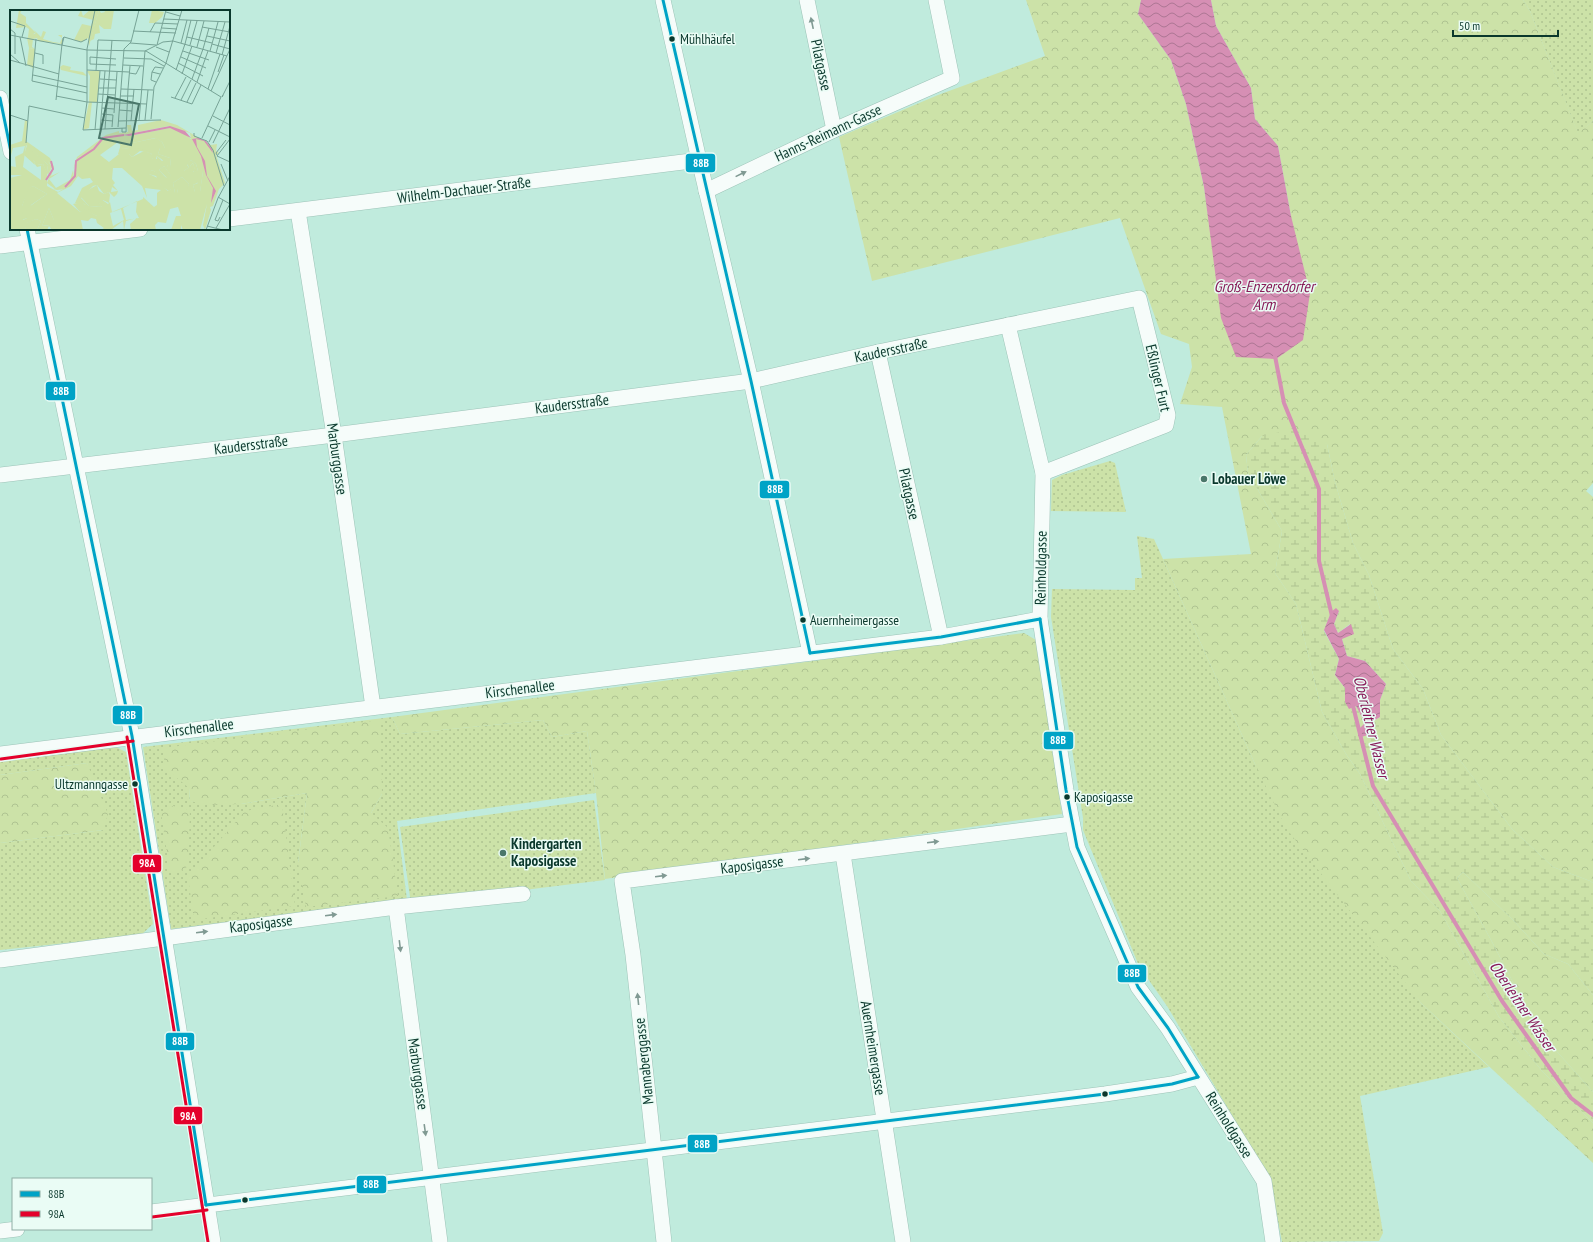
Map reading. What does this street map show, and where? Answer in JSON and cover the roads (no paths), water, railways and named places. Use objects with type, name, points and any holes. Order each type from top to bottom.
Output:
[{"type":"street","points":[[663,0],[750,381],[810,653]]},
{"type":"street","name":"Pilatgasse","points":[[807,0],[834,130]]},
{"type":"street","name":"Hanns-Reimann-Gasse","points":[[706,191],[834,130],[952,78],[936,0]]},
{"type":"street","points":[[0,98],[10,147]]},
{"type":"street","name":"Wilhelm-Dachauer-Straße","points":[[230,219],[699,160]]},
{"type":"street","name":"Marburggasse","points":[[298,211],[334,435],[373,707]]},
{"type":"street","points":[[0,246],[28,235],[121,230]]},
{"type":"street","points":[[28,235],[132,736],[213,1242]]},
{"type":"street","name":"Kaudersstraße","points":[[0,475],[334,435],[750,381],[878,352],[1139,298]]},
{"type":"street","name":"Eßlinger Furt","points":[[1043,473],[1166,425],[1168,415],[1139,298]]},
{"type":"street","name":"Reinholdgasse","points":[[1008,325],[1043,473],[1040,619],[1072,824],[1077,847],[1138,987],[1168,1028],[1264,1182],[1273,1242]]},
{"type":"street","name":"Pilatgasse","points":[[878,352],[941,637]]},
{"type":"street","name":"Kirschenallee","points":[[0,754],[132,736],[941,637],[1040,619]]},
{"type":"street","name":"Kaposigasse","points":[[622,881],[1072,824]]},
{"type":"street","name":"Auernheimergasse","points":[[843,854],[904,1242]]},
{"type":"street","name":"Mannaberggasse","points":[[622,881],[633,955],[664,1242]]},
{"type":"street","name":"Kaposigasse","points":[[0,960],[396,907],[523,894]]},
{"type":"street","name":"Marburggasse","points":[[396,907],[403,971],[440,1242]]},
{"type":"street","points":[[152,1212],[1120,1092],[1172,1084],[1198,1077]]},
{"type":"street","points":[[0,1231],[12,1230]]},
{"type":"water","name":"Groß-Enzersdorfer Arm","points":[[1141,0],[1211,0],[1216,26],[1251,88],[1255,119],[1278,146],[1291,216],[1310,293],[1303,340],[1276,359],[1236,357],[1221,318],[1204,187],[1186,104],[1171,60],[1138,14]]},
{"type":"water","points":[[1336,608],[1339,611],[1334,624],[1338,633],[1351,624],[1354,634],[1342,639],[1347,656],[1365,661],[1386,684],[1380,700],[1380,717],[1370,723],[1368,735],[1361,737],[1358,736],[1358,730],[1364,724],[1363,719],[1356,706],[1349,709],[1345,702],[1345,688],[1335,675],[1339,659],[1324,630],[1331,612]]},
{"type":"waterway","name":"Oberleitner Wasser","points":[[1275,356],[1284,403],[1319,489],[1319,561],[1332,616]]},
{"type":"waterway","name":"Oberleitner Wasser","points":[[1352,702],[1373,786],[1502,1001],[1571,1098],[1593,1115]]},
{"type":"place","name":"Mühlhäufel","points":[[672,39]]},
{"type":"place","name":"Lobauer Löwe","points":[[1204,479]]},
{"type":"place","name":"Auernheimergasse","points":[[803,620]]},
{"type":"place","name":"Ultzmanngasse","points":[[135,784]]},
{"type":"place","name":"Kaposigasse","points":[[1067,797]]},
{"type":"place","name":"Kindergarten Kaposigasse","points":[[503,853]]}]
